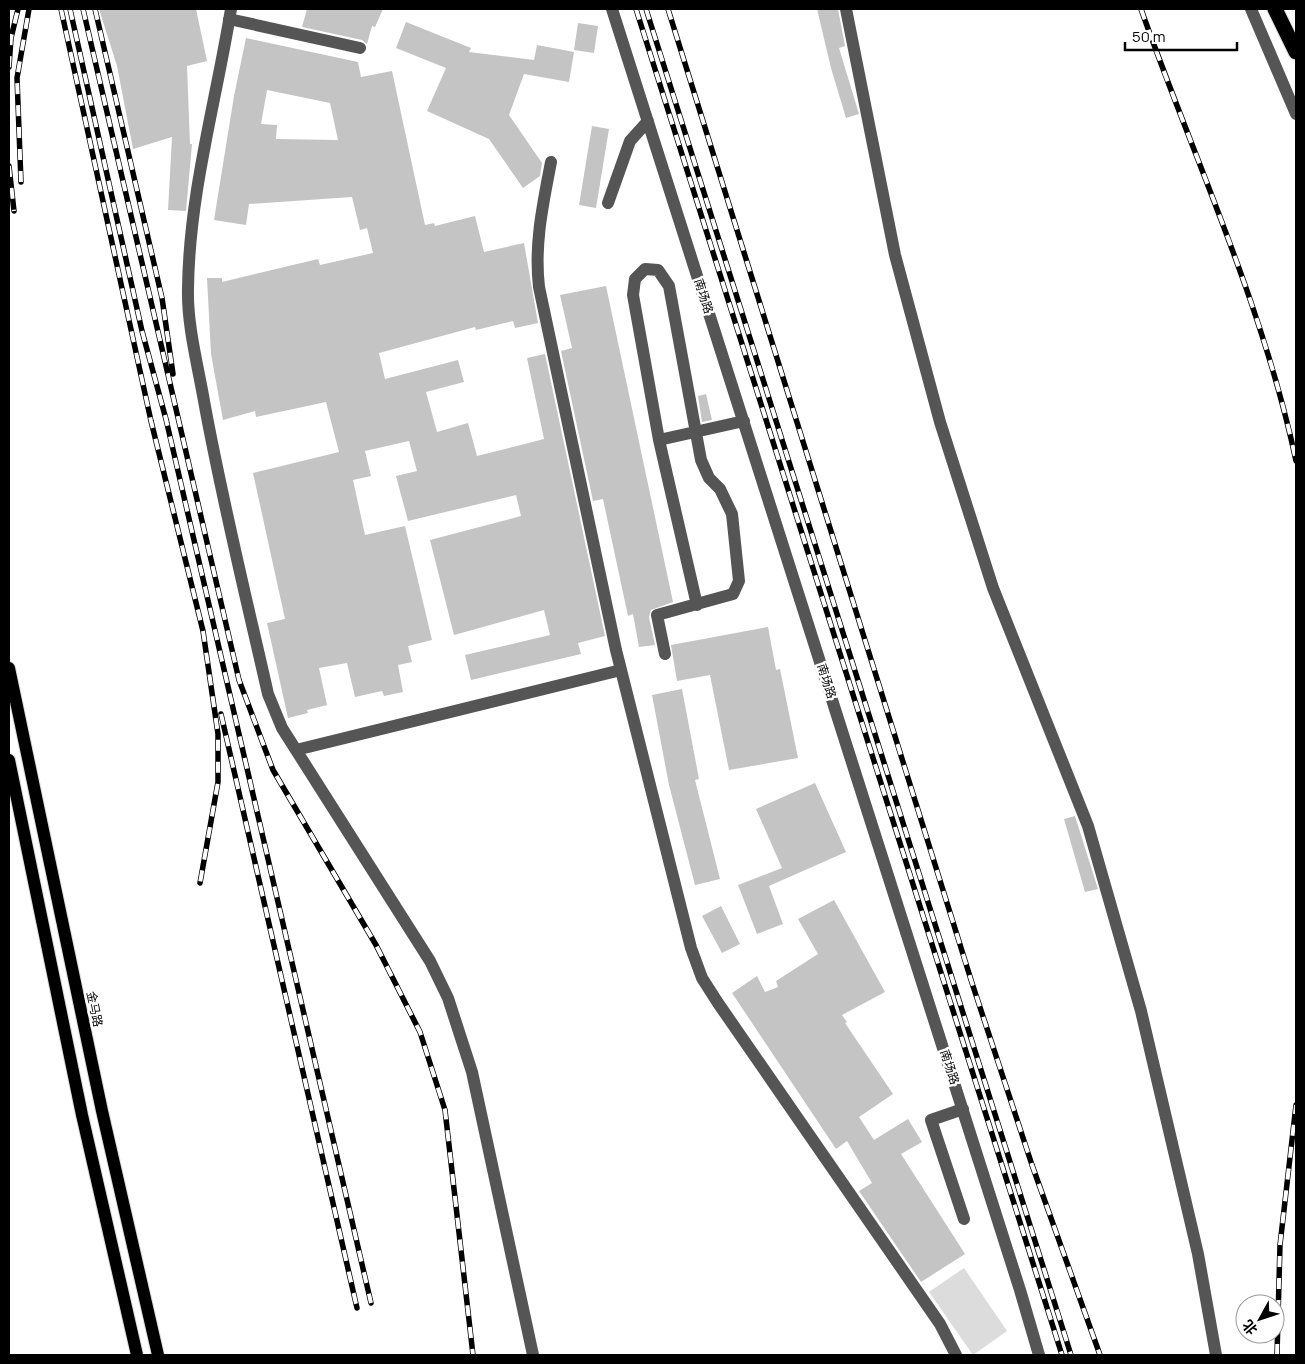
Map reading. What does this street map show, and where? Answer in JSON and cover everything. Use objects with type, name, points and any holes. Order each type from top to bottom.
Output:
[{"type":"highway","points":[[1275,9],[1296,52]]},
{"type":"main road","name":"金马路","points":[[9,668],[102,1111],[158,1355]]},
{"type":"main road","points":[[9,760],[82,1115],[137,1355]]},
{"type":"street","name":"南场路","points":[[612,9],[963,1109],[1039,1355]]},
{"type":"street","points":[[846,9],[895,256],[940,422],[993,588],[1088,826],[1141,1011],[1198,1254],[1216,1355]]},
{"type":"street","points":[[1251,9],[1296,114]]},
{"type":"street","points":[[360,48],[230,14],[204,144],[192,225],[188,291],[195,351],[211,442],[268,694],[282,728],[430,961],[448,998],[472,1072],[533,1355]]},
{"type":"street","points":[[608,203],[630,142],[648,121]]},
{"type":"street","points":[[551,162],[539,224],[537,256],[539,287],[621,670],[691,948],[702,978],[940,1324],[956,1355]]},
{"type":"street","points":[[665,654],[657,615],[697,604],[733,594],[740,581],[732,514],[720,489],[709,478],[701,460],[694,432],[669,286],[658,270],[645,269],[635,279],[633,294],[659,440],[697,604]]},
{"type":"street","points":[[659,440],[744,421]]},
{"type":"street","points":[[296,750],[621,670]]},
{"type":"street","points":[[963,1109],[931,1120],[964,1219]]},
{"type":"shaded area","points":[[964,1268],[1007,1331],[973,1355],[929,1292]]},
{"type":"building","points":[[99,9],[196,9],[207,61],[187,66],[190,144],[192,144],[186,211],[168,210],[172,137],[133,149],[117,66]]},
{"type":"building","points":[[307,9],[383,9],[375,27],[372,26],[367,44],[362,40],[302,27]]},
{"type":"building","points":[[817,9],[838,9],[845,46],[839,48],[859,114],[846,118],[831,68]]},
{"type":"building","points":[[406,22],[471,48],[469,52],[534,60],[537,45],[574,52],[569,82],[524,74],[509,115],[542,163],[540,176],[523,188],[489,139],[427,111],[446,68],[396,48]]},
{"type":"building","points":[[578,23],[598,26],[594,53],[574,50]]},
{"type":"building","points":[[246,38],[358,62],[361,77],[392,71],[425,225],[434,223],[435,226],[475,216],[484,252],[524,243],[538,323],[515,328],[513,321],[476,330],[475,327],[379,353],[385,379],[458,360],[464,382],[426,392],[437,432],[468,423],[477,456],[544,439],[527,358],[545,354],[605,636],[578,643],[581,654],[471,680],[465,655],[550,635],[544,610],[454,635],[430,540],[521,516],[516,495],[408,521],[396,476],[417,471],[409,441],[365,451],[371,476],[353,480],[365,535],[405,526],[432,640],[408,646],[412,662],[398,665],[403,692],[384,696],[382,691],[355,697],[347,663],[319,668],[327,705],[307,710],[308,713],[288,718],[267,623],[285,619],[253,473],[339,452],[326,402],[256,417],[255,411],[223,420],[211,354],[207,278],[222,278],[222,282],[318,259],[320,265],[373,253],[367,228],[360,230],[352,197],[249,204],[246,225],[214,220],[234,96]],"holes":[[[267,90],[330,103],[338,140],[276,139],[277,125],[261,124]]]},
{"type":"building","points":[[592,126],[609,129],[596,208],[579,205]]},
{"type":"building","points":[[606,286],[673,602],[651,610],[649,617],[655,645],[639,647],[633,614],[628,616],[603,499],[593,501],[561,351],[572,348],[560,295]]},
{"type":"building","points":[[706,394],[712,420],[702,422],[698,396]]},
{"type":"building","points":[[768,627],[776,670],[780,669],[798,758],[729,770],[710,675],[677,681],[671,645]]},
{"type":"building","points":[[682,689],[699,779],[695,780],[720,879],[695,885],[669,785],[652,695]]},
{"type":"building","points":[[815,783],[846,852],[769,886],[783,924],[757,934],[738,885],[782,868],[756,809]]},
{"type":"building","points":[[1075,816],[1098,889],[1085,892],[1064,819]]},
{"type":"building","points":[[834,900],[885,992],[842,1015],[847,1022],[845,1023],[893,1094],[859,1117],[874,1140],[908,1119],[922,1142],[901,1154],[965,1254],[921,1282],[859,1191],[872,1183],[847,1141],[836,1149],[732,993],[757,976],[765,992],[778,987],[776,981],[818,954],[798,919]]},
{"type":"building","points":[[721,906],[740,944],[722,953],[702,916]]},
{"type":"railway","points":[[9,67],[11,38],[18,9]]},
{"type":"railway","points":[[21,182],[17,78],[29,9]]},
{"type":"railway","points":[[61,9],[151,421],[203,631],[218,734],[218,782],[200,883]]},
{"type":"railway","points":[[70,9],[142,331],[167,423]]},
{"type":"railway","points":[[83,9],[239,680],[273,770],[376,945],[420,1032],[445,1110],[473,1355]]},
{"type":"railway","points":[[95,9],[162,298],[173,374]]},
{"type":"railway","points":[[636,9],[1062,1355]]},
{"type":"railway","points":[[646,9],[1071,1355]]},
{"type":"railway","points":[[668,9],[972,983],[1032,1165],[1100,1355]]},
{"type":"railway","points":[[1141,9],[1246,289],[1282,403],[1296,461]]},
{"type":"railway","points":[[9,166],[14,211]]},
{"type":"railway","points":[[165,415],[371,1303]]},
{"type":"railway","points":[[221,714],[357,1308]]},
{"type":"railway","points":[[1277,1355],[1280,1245],[1296,1105]]}]
